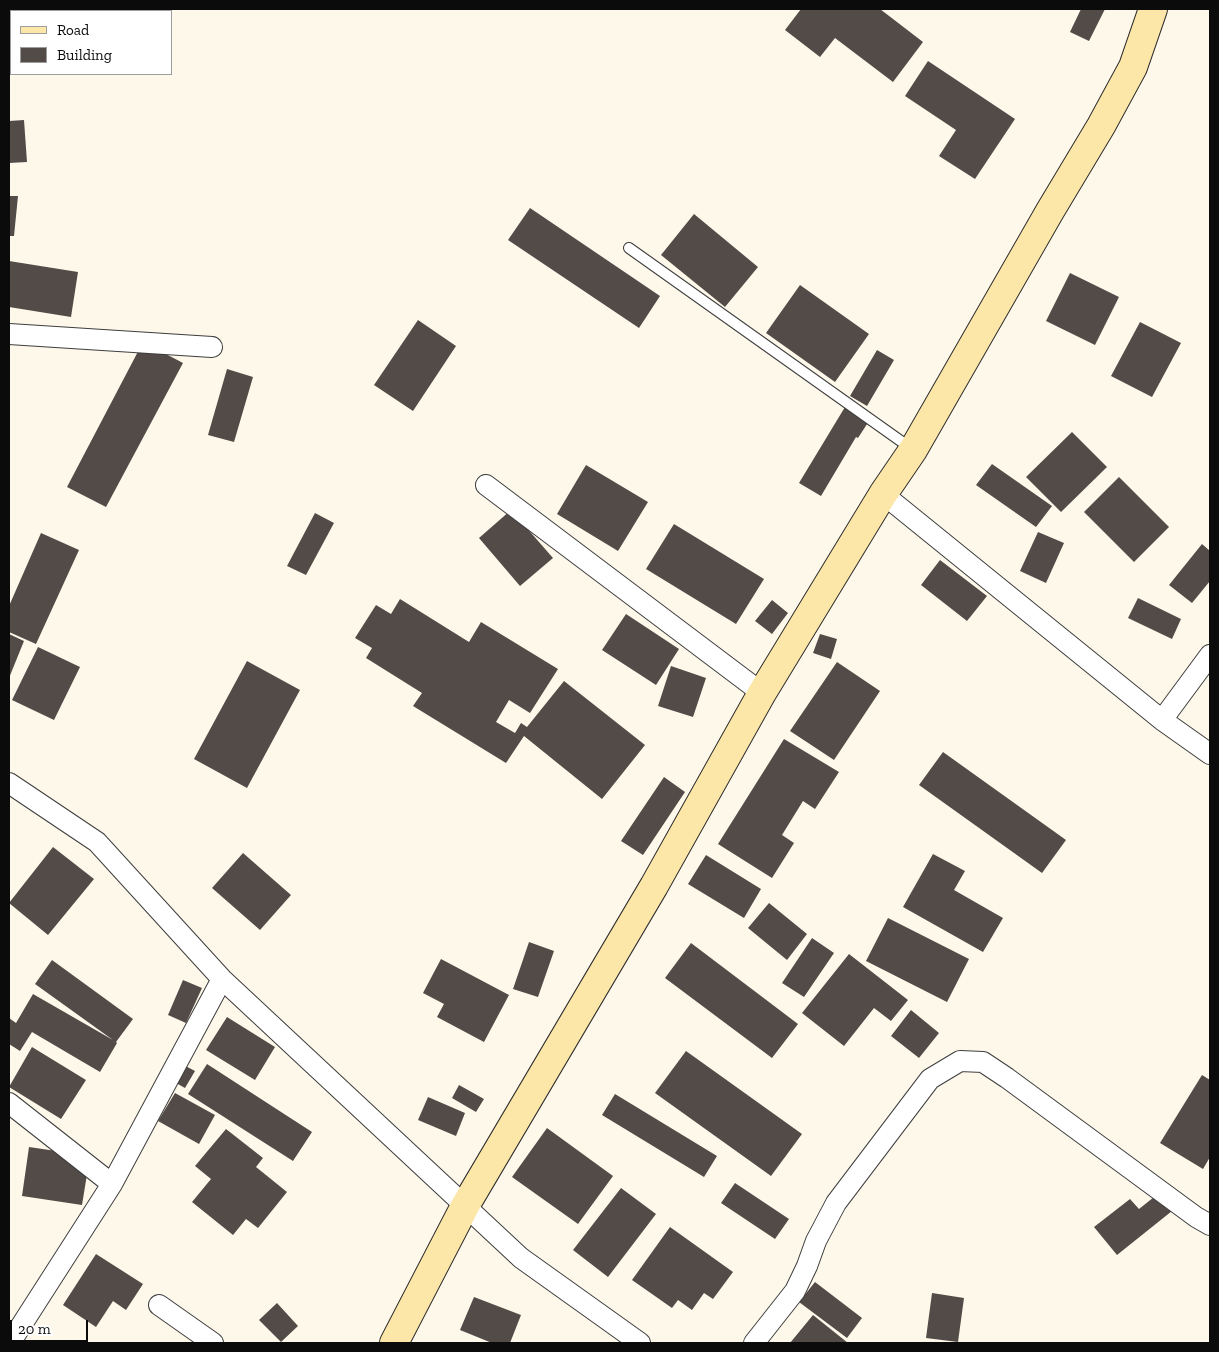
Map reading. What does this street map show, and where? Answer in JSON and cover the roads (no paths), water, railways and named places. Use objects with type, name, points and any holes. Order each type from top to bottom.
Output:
[{"type":"street","points":[[394,1343],[465,1206],[654,886],[762,693],[913,450],[1050,211],[1106,118],[1133,67],[1153,9]]},
{"type":"street","points":[[9,334],[212,347]]},
{"type":"street","points":[[486,485],[762,693]]},
{"type":"street","points":[[884,494],[1162,720],[1210,754]]},
{"type":"street","points":[[1162,720],[1210,655]]},
{"type":"street","points":[[9,782],[97,842],[222,979],[521,1258],[640,1343]]},
{"type":"street","points":[[10,1343],[112,1184],[222,979]]},
{"type":"street","points":[[754,1343],[795,1292],[816,1240],[841,1195],[930,1079],[960,1061],[983,1062],[1196,1217],[1210,1225]]},
{"type":"street","points":[[9,1103],[112,1184]]},
{"type":"street","points":[[159,1305],[213,1343]]},
{"type":"lane","points":[[630,248],[913,450]]}]
